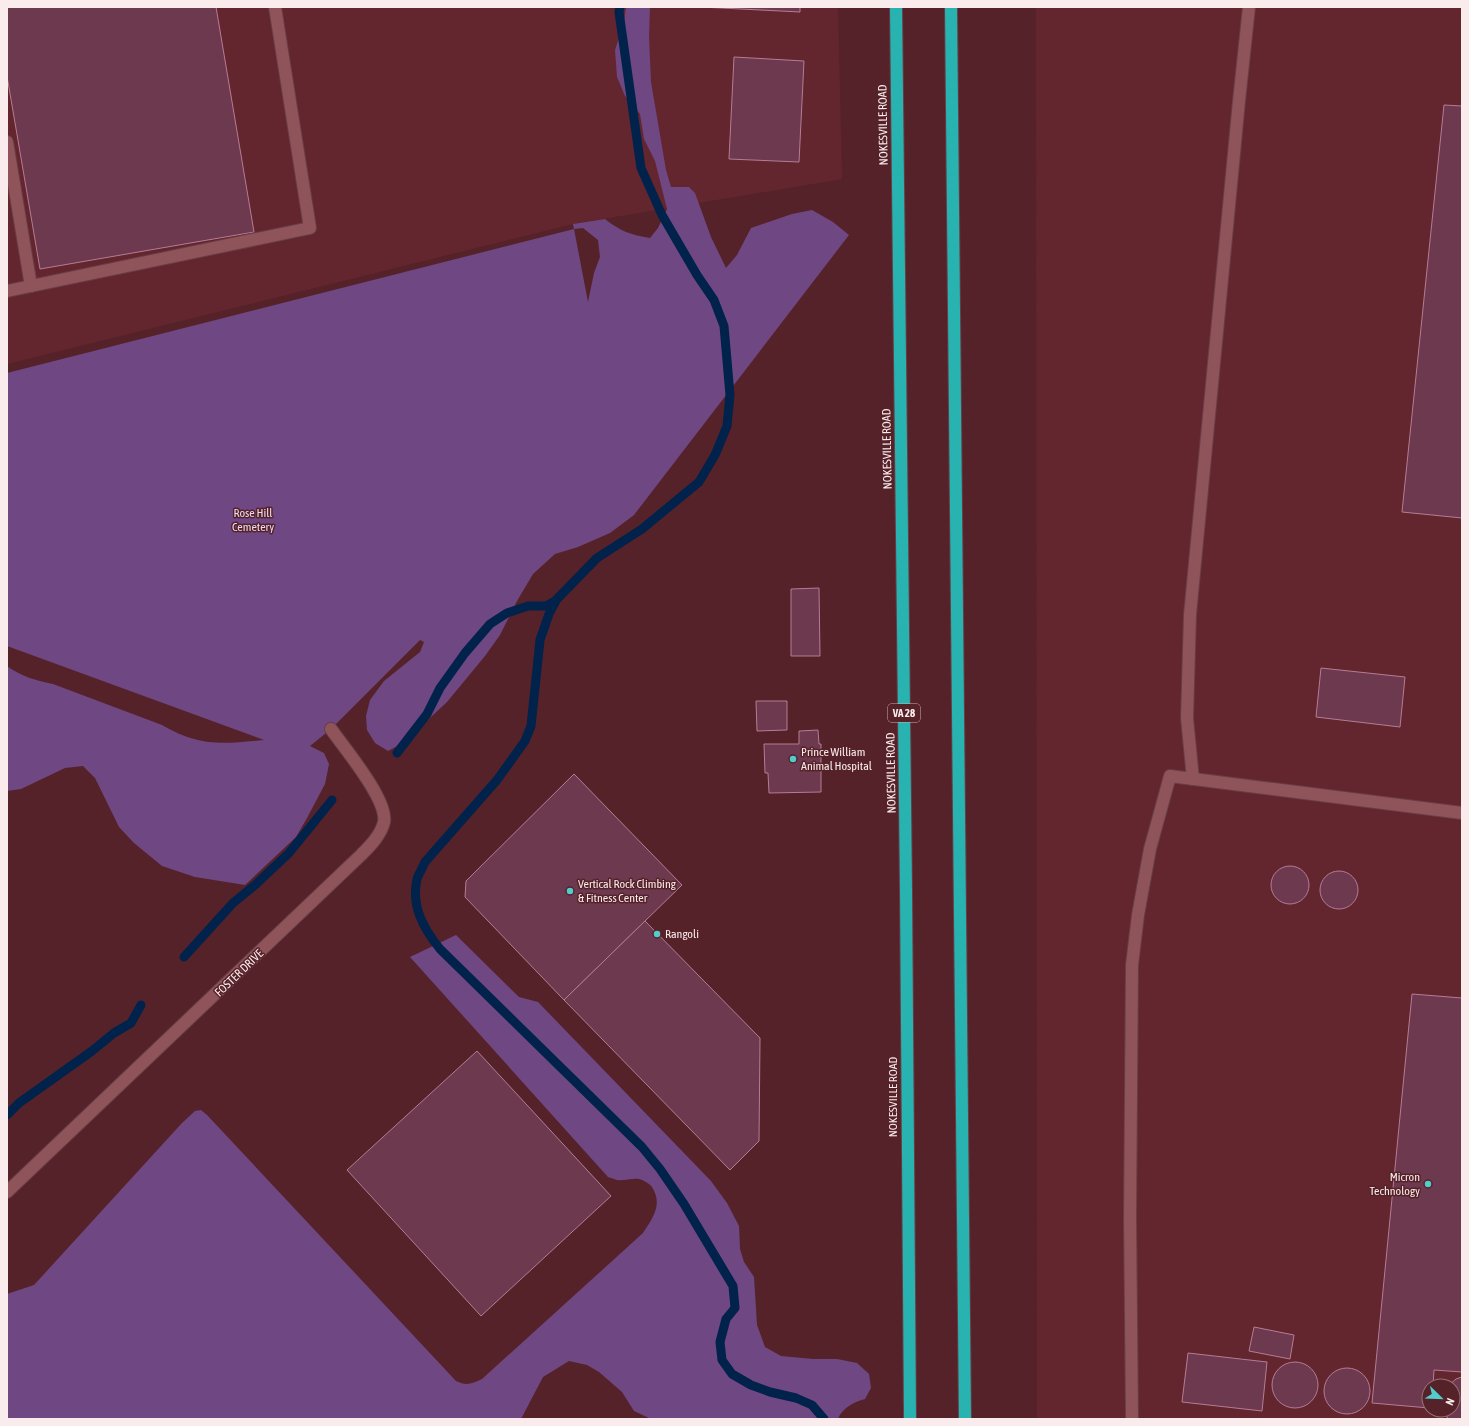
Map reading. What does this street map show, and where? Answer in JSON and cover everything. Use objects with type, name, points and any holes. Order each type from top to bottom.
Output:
[{"type":"highway","name":"NOKESVILLE ROAD","points":[[896,7],[906,890],[910,1419]]},
{"type":"highway","points":[[951,7],[965,1419]]},
{"type":"street","points":[[7,291],[310,228],[275,7]]},
{"type":"street","points":[[1193,779],[1187,718],[1190,615],[1238,101],[1249,7]]},
{"type":"street","points":[[7,142],[31,286]]},
{"type":"street","name":"FOSTER DRIVE","points":[[7,1192],[362,856],[376,838],[384,823],[384,813],[381,803],[366,778],[331,729]]},
{"type":"street","points":[[1132,1419],[1130,1209],[1132,965],[1138,915],[1150,849],[1170,776],[1462,813]]},
{"type":"shaded area","points":[[7,7],[838,7],[842,179],[573,224],[7,364]]},
{"type":"shaded area","name":"Micron Technology","points":[[1036,7],[1462,7],[1462,1419],[1037,1419]]},
{"type":"green space","name":"Rose Hill Cemetery","points":[[626,7],[650,7],[649,36],[651,82],[666,170],[671,187],[689,187],[695,193],[711,237],[726,268],[737,255],[751,228],[792,214],[812,210],[833,222],[849,235],[634,515],[610,533],[578,547],[555,554],[533,574],[517,601],[500,635],[485,656],[447,702],[403,743],[388,751],[375,743],[367,730],[366,716],[370,700],[384,681],[420,652],[424,642],[420,640],[331,729],[310,746],[324,753],[329,764],[325,784],[296,837],[245,885],[195,877],[162,866],[134,843],[119,827],[95,778],[83,766],[65,768],[21,789],[7,791],[7,666],[17,673],[29,678],[53,684],[162,725],[188,737],[223,743],[264,740],[7,646],[7,373],[574,229],[573,224],[605,219],[626,232],[650,238],[658,228],[667,209],[655,161],[644,139],[640,114],[625,96],[617,77],[615,50],[624,22]],"holes":[[[583,228],[598,240],[600,257],[594,273],[588,302],[574,229]]]},
{"type":"green space","points":[[456,935],[519,997],[538,1002],[711,1181],[727,1203],[739,1226],[740,1249],[744,1262],[754,1277],[757,1325],[765,1347],[781,1356],[813,1359],[837,1359],[857,1363],[869,1374],[871,1388],[865,1399],[849,1406],[842,1412],[838,1419],[651,1419],[634,1411],[622,1392],[599,1372],[587,1365],[569,1361],[543,1377],[521,1419],[7,1419],[7,1294],[34,1285],[182,1123],[195,1111],[201,1110],[207,1115],[456,1381],[463,1384],[472,1383],[482,1379],[643,1233],[653,1216],[657,1205],[657,1199],[652,1187],[639,1179],[617,1180],[608,1177],[410,957]]},
{"type":"building","points":[[7,7],[216,7],[254,232],[40,269],[7,76]]},
{"type":"building","points":[[701,7],[800,7],[800,12]]},
{"type":"building","points":[[734,57],[804,61],[799,162],[729,159]]},
{"type":"building","points":[[1444,105],[1462,106],[1462,518],[1402,512]]},
{"type":"building","points":[[819,588],[820,656],[791,656],[791,589]]},
{"type":"building","points":[[1321,668],[1405,677],[1400,727],[1316,717]]},
{"type":"building","points":[[756,701],[787,701],[787,730],[757,731]]},
{"type":"building","name":"Prince William Animal Hospital","points":[[818,730],[819,744],[821,744],[821,792],[769,793],[768,773],[765,773],[764,744],[799,744],[799,731]]},
{"type":"building","name":"Vertical Rock Climbing & Fitness Center","points":[[574,774],[682,885],[564,1000],[465,897],[466,881]]},
{"type":"building","points":[[1290,866],[1300,869],[1306,875],[1309,885],[1306,895],[1300,901],[1290,904],[1280,901],[1274,895],[1271,885],[1274,875],[1280,869]]},
{"type":"building","points":[[1339,871],[1349,874],[1355,880],[1358,890],[1355,900],[1349,906],[1339,909],[1329,906],[1323,900],[1320,890],[1323,880],[1329,874]]},
{"type":"building","points":[[645,921],[760,1038],[759,1141],[730,1170],[564,1000]]},
{"type":"building","name":"Micron Technology","points":[[1412,994],[1462,998],[1462,1372],[1434,1370],[1434,1378],[1421,1378],[1421,1407],[1372,1403]]},
{"type":"building","points":[[477,1051],[611,1196],[481,1316],[347,1170]]},
{"type":"building","points":[[1254,1327],[1294,1335],[1290,1359],[1249,1351]]},
{"type":"building","points":[[1188,1353],[1267,1362],[1262,1411],[1182,1402]]},
{"type":"building","points":[[1290,1362],[1300,1362],[1308,1366],[1314,1372],[1318,1380],[1318,1390],[1314,1398],[1308,1404],[1300,1408],[1290,1408],[1282,1404],[1276,1398],[1272,1390],[1272,1380],[1276,1372],[1282,1366]]},
{"type":"building","points":[[1352,1368],[1356,1369],[1366,1378],[1369,1382],[1369,1400],[1360,1410],[1352,1414],[1342,1414],[1334,1410],[1325,1400],[1324,1386],[1328,1378],[1338,1369]]},
{"type":"building","points":[[1462,1377],[1462,1419],[1448,1419],[1461,1418],[1461,1378],[1459,1378]]},
{"type":"waterway","points":[[620,7],[619,12],[641,168],[662,215],[697,275],[714,300],[724,326],[730,395],[727,426],[715,455],[699,482],[642,529],[597,558],[557,599],[549,614],[540,640],[531,726],[525,741],[497,780],[425,862],[417,879],[417,907],[428,933],[440,949],[642,1147],[660,1169],[684,1204],[733,1286],[735,1308],[726,1319],[720,1342],[722,1360],[732,1374],[751,1385],[770,1392],[796,1398],[812,1405],[824,1419]]},
{"type":"waterway","points":[[397,753],[427,714],[440,688],[465,653],[490,624],[507,613],[528,606],[546,606],[555,601]]},
{"type":"waterway","points":[[184,957],[233,903],[255,885],[289,853],[332,800]]},
{"type":"waterway","points":[[7,1115],[19,1103],[92,1051],[114,1033],[131,1023],[141,1005]]},
{"type":"place","name":"Prince William Animal Hospital","points":[[793,759]]},
{"type":"place","name":"Vertical Rock Climbing & Fitness Center","points":[[570,891]]},
{"type":"place","name":"Rangoli","points":[[657,934]]},
{"type":"place","name":"Micron Technology","points":[[1428,1184]]}]
